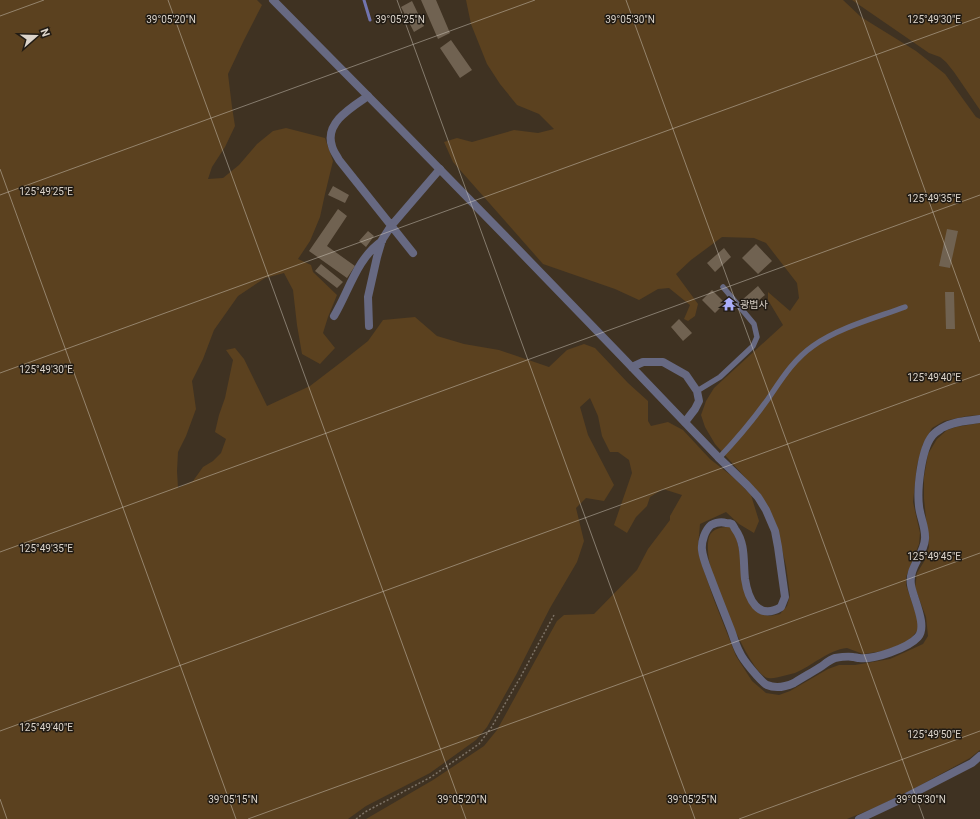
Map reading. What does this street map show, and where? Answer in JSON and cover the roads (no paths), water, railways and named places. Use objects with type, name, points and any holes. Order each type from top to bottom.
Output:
[{"type":"street","points":[[273,0],[440,169],[758,497],[766,510],[775,531],[785,597],[782,607],[769,612],[762,611],[755,605],[748,592],[745,578],[744,553],[740,535],[732,524],[722,522],[711,525],[704,536],[702,550],[718,599],[740,654],[756,675],[767,685],[777,688],[787,686],[834,658],[852,656],[860,658],[885,655],[902,648],[920,636],[922,627],[911,584],[911,576],[925,540],[919,507],[918,484],[921,465],[932,435],[949,424],[980,419]]},
{"type":"street","points":[[368,96],[350,108],[339,119],[332,129],[332,146],[339,160],[413,253]]},
{"type":"street","points":[[369,326],[368,297],[376,257],[382,241],[391,226],[440,169]]},
{"type":"street","points":[[334,316],[359,266],[374,246],[382,241]]},
{"type":"street","points":[[632,367],[643,362],[663,362],[686,375],[697,391],[699,401],[685,422]]},
{"type":"street","points":[[859,819],[972,763],[980,756]]},
{"type":"lane","points":[[697,391],[720,377],[753,346],[757,337],[754,324],[722,286]]},
{"type":"lane","points":[[719,458],[735,441],[788,371],[803,354],[831,335],[905,307]]},
{"type":"waterway","points":[[364,0],[370,20]]},
{"type":"place","name":"광법사","points":[[729,304]]}]
